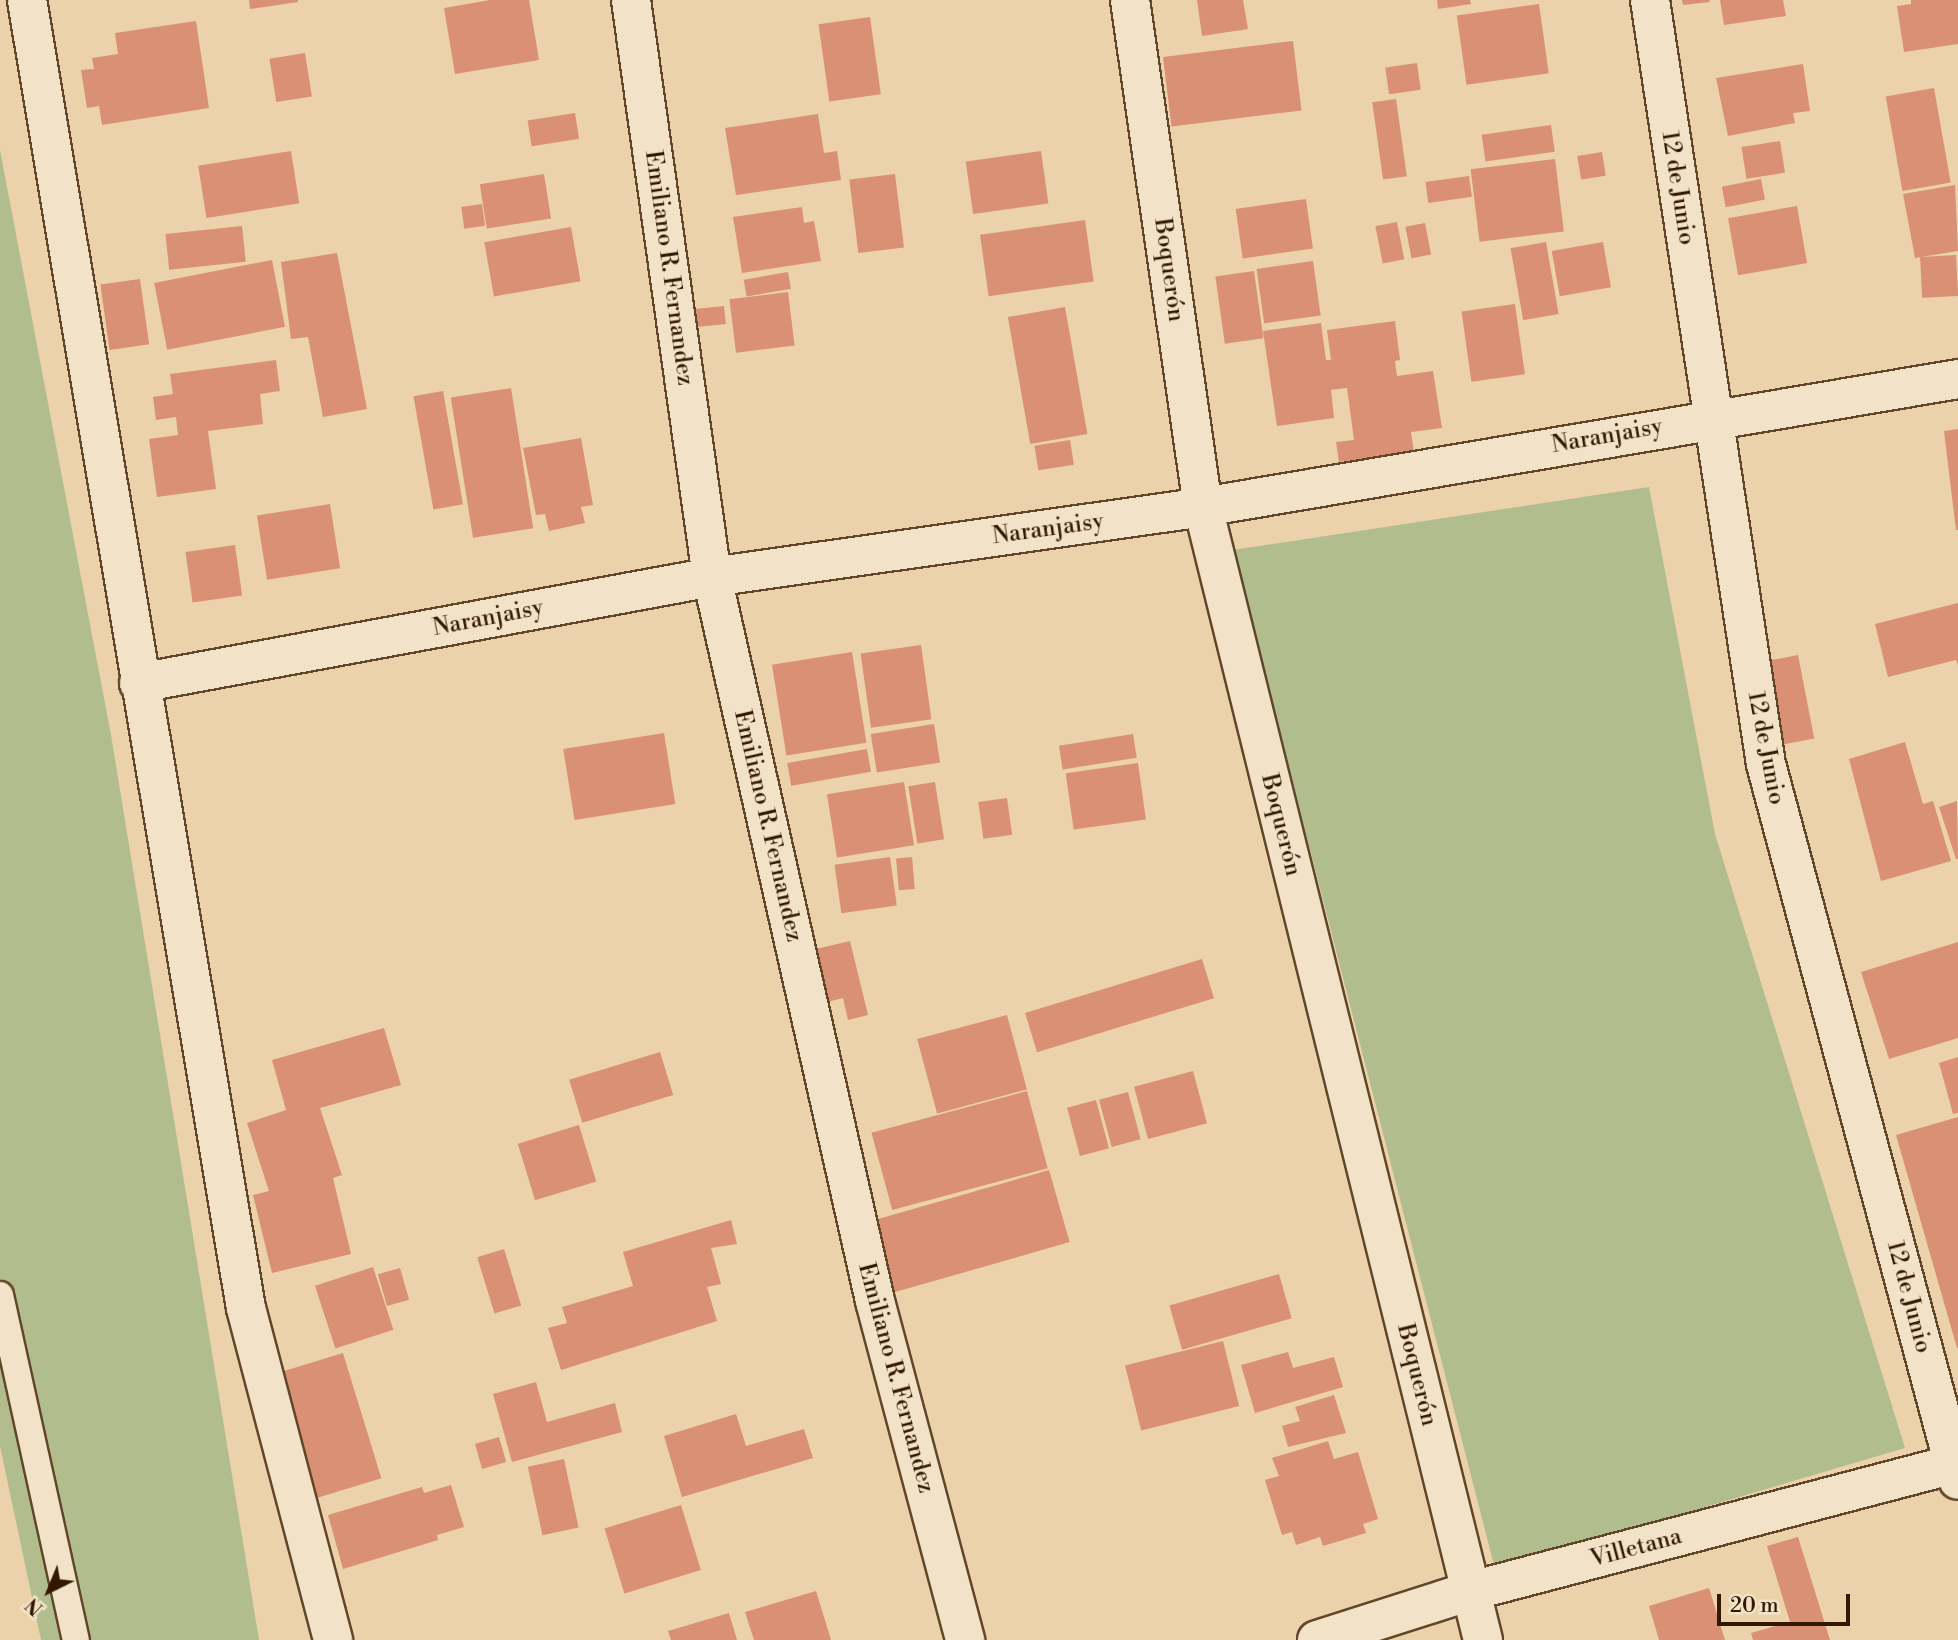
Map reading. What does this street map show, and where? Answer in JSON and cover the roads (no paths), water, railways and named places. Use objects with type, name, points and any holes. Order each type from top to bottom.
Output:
[{"type":"street","points":[[27,0],[139,683],[246,1308],[333,1640]]},
{"type":"street","name":"Emiliano R. Fernandez","points":[[631,0],[712,577],[875,1301],[965,1640]]},
{"type":"street","name":"Boquerón","points":[[1130,0],[1203,507],[1483,1640]]},
{"type":"street","name":"12 de Junio","points":[[1650,0],[1766,764],[1957,1469]]},
{"type":"street","name":"Naranjaisy","points":[[139,683],[712,577],[1203,507],[1713,418],[1958,379]]},
{"type":"street","name":"Villetana","points":[[1317,1640],[1471,1591],[1957,1469]]},
{"type":"lane","points":[[0,1295],[76,1640]]}]
